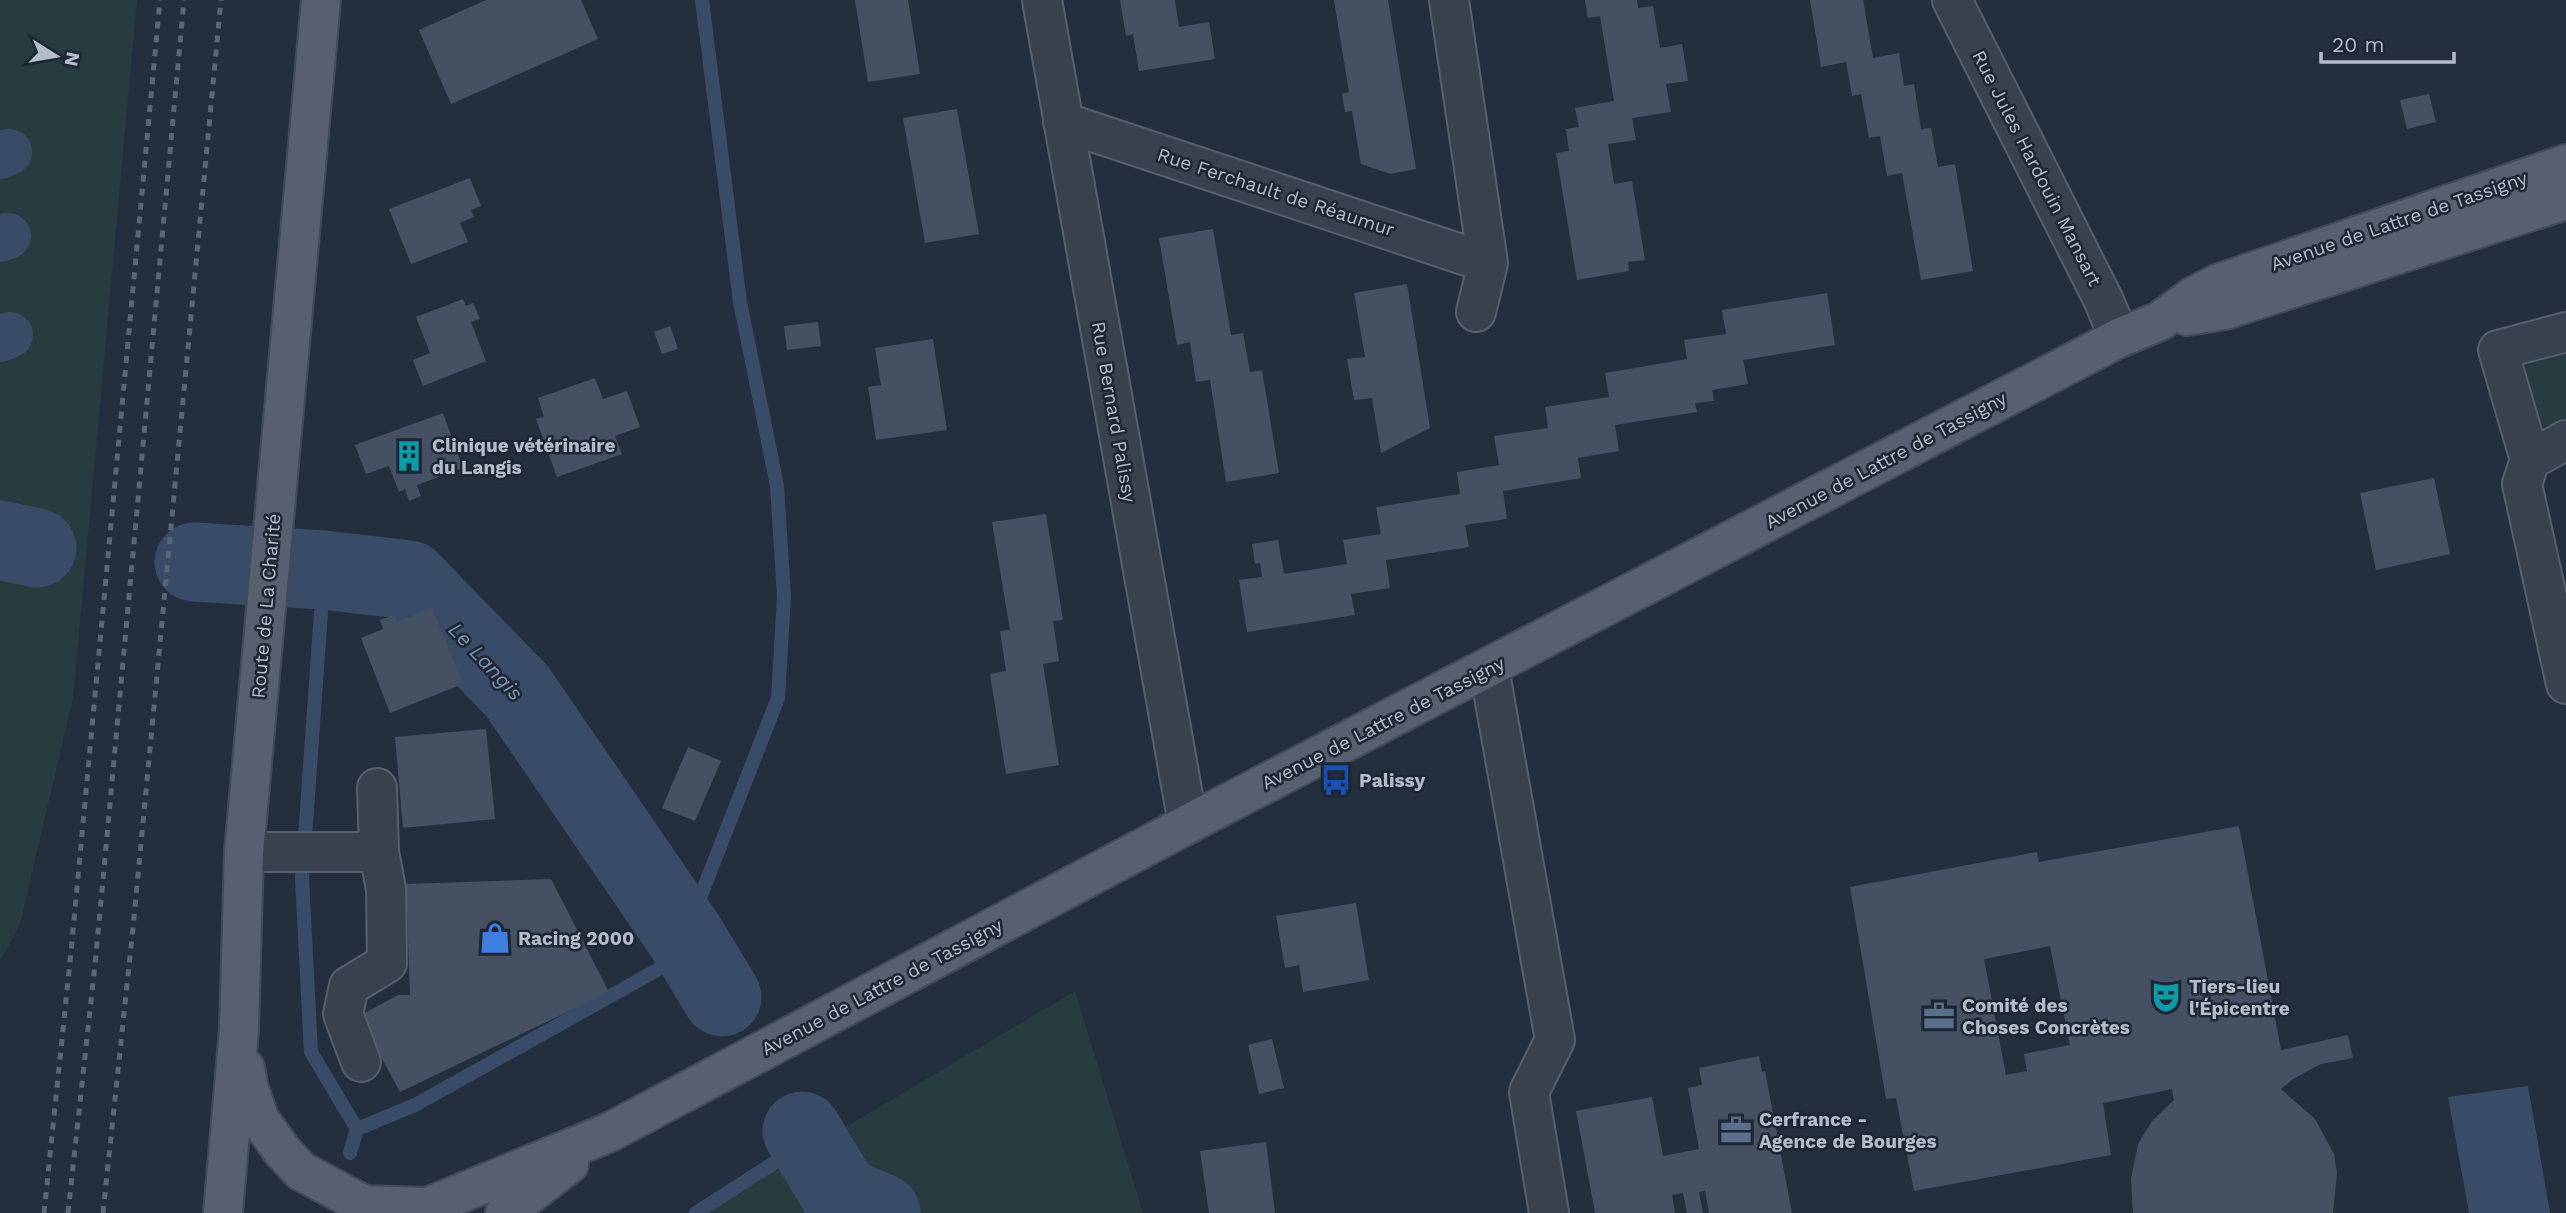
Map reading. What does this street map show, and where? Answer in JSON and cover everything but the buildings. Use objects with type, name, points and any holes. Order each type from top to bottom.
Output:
[{"type":"main road","name":"Route de La Charité","points":[[223,1213],[239,1029],[244,852],[321,0]]},
{"type":"main road","name":"Avenue de Lattre de Tassigny","points":[[2161,321],[2194,296],[2217,285],[2566,164]]},
{"type":"main road","name":"Avenue de Lattre de Tassigny","points":[[239,1029],[249,1089],[260,1120],[283,1152],[301,1171],[364,1205],[421,1210],[610,1132],[1188,824],[2119,338],[2161,321],[2225,310],[2566,200]]},
{"type":"main road","name":"Avenue de Lattre de Tassigny","points":[[505,1213],[610,1132]]},
{"type":"street","name":"Rue Bernard Palissy","points":[[1042,0],[1188,824]]},
{"type":"street","points":[[1449,0],[1488,263],[1476,312]]},
{"type":"street","name":"Rue Jules Hardouin Mansart","points":[[1952,0],[2104,301],[2119,338]]},
{"type":"street","name":"Rue Ferchault de Réaumur","points":[[1063,122],[1488,263]]},
{"type":"street","points":[[2566,332],[2498,350],[2530,460],[2522,484],[2566,684]]},
{"type":"street","points":[[2530,460],[2566,440]]},
{"type":"street","points":[[1489,668],[1555,1040],[1528,1092],[1549,1213]]},
{"type":"street","points":[[361,1062],[343,1014],[349,986],[387,963],[386,889],[379,852],[377,788]]},
{"type":"street","points":[[244,852],[379,852]]},
{"type":"green space","points":[[0,0],[137,0],[73,698],[20,924],[0,962]]},
{"type":"green space","points":[[2566,353],[2566,422],[2543,426],[2535,424],[2520,371],[2533,363]]},
{"type":"green space","points":[[1075,991],[1143,1213],[701,1213]]},
{"type":"water","points":[[2528,1086],[2550,1213],[2469,1213],[2448,1097]]},
{"type":"waterway","points":[[357,1129],[415,1105],[666,965],[685,936],[778,698],[784,597],[777,486],[740,302],[702,0]]},
{"type":"waterway","points":[[0,156],[9,152]]},
{"type":"waterway","points":[[0,239],[8,236]]},
{"type":"waterway","points":[[0,339],[10,335]]},
{"type":"waterway","name":"Le Langis","points":[[0,540],[37,548]]},
{"type":"waterway","name":"Le Langis","points":[[194,562],[324,570],[409,580],[517,691],[685,936],[722,997]]},
{"type":"waterway","points":[[324,570],[302,879],[311,1052],[357,1129],[350,1153]]},
{"type":"waterway","name":"Le Langis","points":[[802,1131],[841,1196],[881,1213]]},
{"type":"waterway","points":[[696,1213],[808,1141]]},
{"type":"railway","points":[[44,1213],[160,0]]},
{"type":"railway","points":[[68,1213],[96,955],[184,0]]},
{"type":"railway","points":[[103,1213],[133,928],[221,0]]},
{"type":"place","name":"Clinique vétérinaire du Langis","points":[[409,456]]},
{"type":"place","name":"Palissy","points":[[1336,780]]},
{"type":"place","name":"Racing 2000","points":[[495,938]]},
{"type":"place","name":"Tiers-lieu l'Épicentre","points":[[2166,997]]},
{"type":"place","name":"Comité des Choses Concrètes","points":[[1939,1016]]},
{"type":"place","name":"Cerfrance - Agence de Bourges","points":[[1736,1130]]}]
